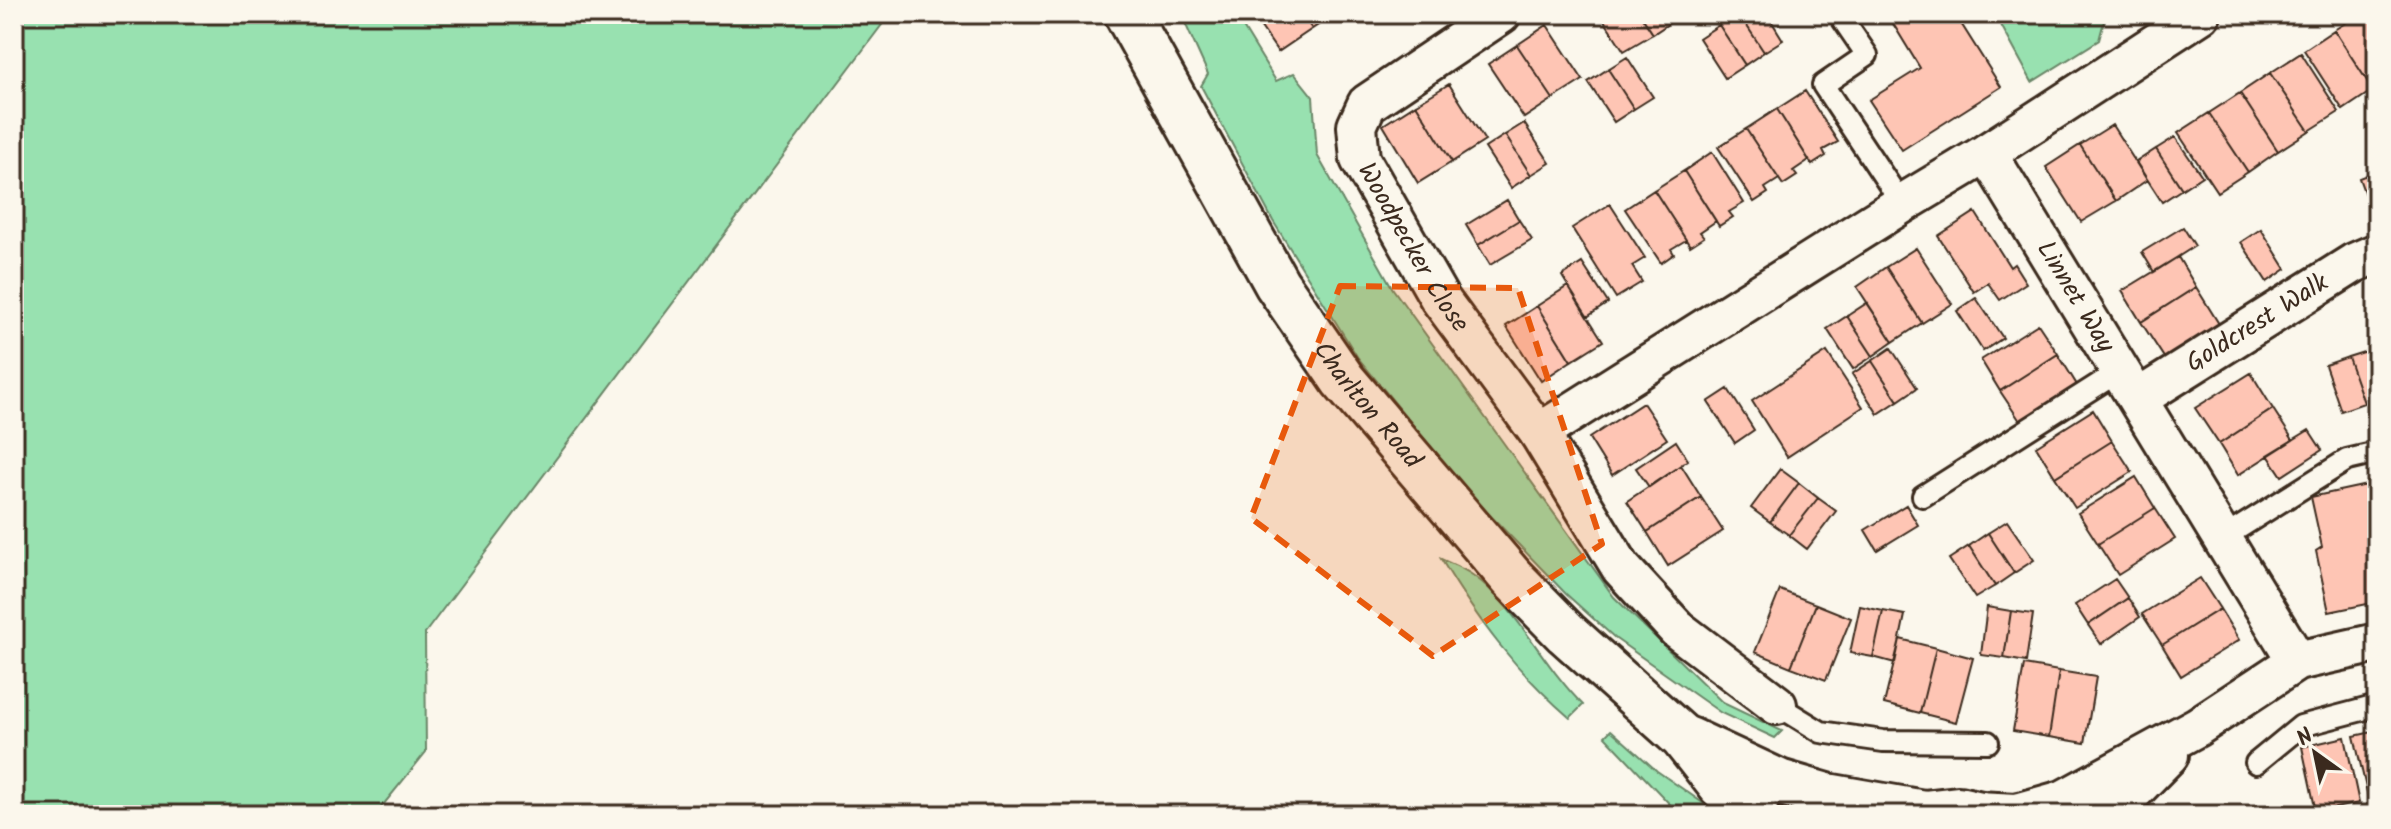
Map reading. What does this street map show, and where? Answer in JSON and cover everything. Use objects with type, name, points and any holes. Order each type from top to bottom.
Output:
[{"type":"street","name":"Charlton Road","points":[[1127,14],[1277,284],[1343,380],[1512,578],[1566,633],[1683,738],[1721,786],[1756,815]]},
{"type":"street","name":"Woodpecker Close","points":[[1501,14],[1367,104],[1357,126],[1360,159],[1440,299],[1539,433],[1621,568],[1677,629],[1777,705]]},
{"type":"street","points":[[1539,433],[1987,153],[2201,14]]},
{"type":"street","name":"Linnet Way","points":[[1987,153],[2297,661]]},
{"type":"street","name":"Goldcrest Walk","points":[[2130,384],[2377,253]]},
{"type":"street","points":[[1981,813],[2017,813],[2063,800],[2197,727],[2297,661],[2377,643]]},
{"type":"street","points":[[2110,815],[2197,727]]},
{"type":"street","name":"Charlton Road","points":[[1683,738],[1779,782],[1827,796],[1923,814],[1958,809],[1981,813]]},
{"type":"lane","points":[[1845,14],[1841,17],[1867,55],[1823,85],[1902,204]]},
{"type":"lane","points":[[1923,496],[2130,384]]},
{"type":"lane","points":[[2223,538],[2347,460],[2377,453]]},
{"type":"lane","points":[[1777,705],[1821,732],[1883,741],[1988,742]]},
{"type":"lane","points":[[2256,763],[2301,726],[2377,706]]},
{"type":"highlighted area","points":[[1340,286],[1518,288],[1602,544],[1433,656],[1251,518]]},
{"type":"green space","points":[[14,14],[890,14],[425,633],[426,752],[375,815],[14,815]]},
{"type":"green space","points":[[1181,14],[1235,14],[1276,81],[1294,73],[1313,97],[1317,155],[1393,289],[1614,597],[1723,703],[1782,731],[1775,738],[1721,713],[1616,639],[1566,594],[1466,490],[1358,358],[1273,221],[1201,86],[1208,74]]},
{"type":"green space","points":[[1995,14],[2106,14],[2099,40],[2032,82]]},
{"type":"green space","points":[[1441,559],[1474,576],[1517,620],[1555,673],[1583,705],[1570,718],[1499,644]]},
{"type":"green space","points":[[1611,730],[1657,771],[1720,815],[1680,815],[1605,736]]},
{"type":"building","points":[[1252,14],[1302,14],[1312,29],[1278,52]]},
{"type":"building","points":[[1302,14],[1335,14],[1312,29]]},
{"type":"building","points":[[1600,14],[1640,14],[1653,34],[1624,51]]},
{"type":"building","points":[[1640,14],[1683,14],[1653,34]]},
{"type":"building","points":[[1739,14],[1764,52],[1745,65],[1719,25]]},
{"type":"building","points":[[1739,14],[1767,14],[1783,40],[1764,52]]},
{"type":"building","points":[[1905,14],[1955,14],[2001,87],[1902,150],[1869,100],[1920,68],[1892,22]]},
{"type":"building","points":[[2360,14],[2368,14],[2377,28],[2377,87],[2373,90],[2334,30]]},
{"type":"building","points":[[1547,25],[1583,80],[1553,99],[1517,45]]},
{"type":"building","points":[[1719,25],[1745,65],[1725,78],[1699,38]]},
{"type":"building","points":[[2334,30],[2373,90],[2343,110],[2304,50]]},
{"type":"building","points":[[1517,45],[1553,99],[1524,118],[1488,64]]},
{"type":"building","points":[[2301,53],[2339,112],[2309,131],[2270,73]]},
{"type":"building","points":[[1627,57],[1653,97],[1634,109],[1608,69]]},
{"type":"building","points":[[1608,69],[1634,109],[1614,122],[1588,82]]},
{"type":"building","points":[[2270,73],[2309,131],[2278,151],[2240,93]]},
{"type":"building","points":[[1449,84],[1485,141],[1452,162],[1416,104]]},
{"type":"building","points":[[1805,91],[1838,142],[1823,150],[1826,156],[1812,165],[1777,109]]},
{"type":"building","points":[[2240,93],[2278,151],[2248,172],[2209,113]]},
{"type":"building","points":[[1416,104],[1452,162],[1418,183],[1383,125]]},
{"type":"building","points":[[1777,109],[1809,160],[1793,171],[1797,176],[1783,185],[1746,129]]},
{"type":"building","points":[[2209,113],[2248,172],[2217,192],[2178,133]]},
{"type":"building","points":[[1524,123],[1550,163],[1531,175],[1505,135]]},
{"type":"building","points":[[2112,125],[2147,180],[2116,201],[2080,145]]},
{"type":"building","points":[[1746,129],[1779,179],[1765,188],[1768,193],[1754,202],[1718,147]]},
{"type":"building","points":[[1505,135],[1531,175],[1511,188],[1485,148]]},
{"type":"building","points":[[2175,137],[2202,176],[2182,189],[2156,149]]},
{"type":"building","points":[[2080,145],[2116,201],[2081,222],[2046,167]]},
{"type":"building","points":[[2156,149],[2182,189],[2162,202],[2136,162]]},
{"type":"building","points":[[1712,152],[1744,203],[1729,212],[1733,217],[1719,226],[1684,171]]},
{"type":"building","points":[[1684,171],[1716,221],[1700,232],[1704,237],[1690,246],[1654,190]]},
{"type":"building","points":[[2377,171],[2377,218],[2374,219],[2359,178]]},
{"type":"building","points":[[1654,190],[1686,240],[1671,249],[1674,254],[1661,263],[1625,209]]},
{"type":"building","points":[[1507,200],[1519,220],[1478,245],[1466,225]]},
{"type":"building","points":[[1610,204],[1645,258],[1632,266],[1642,282],[1616,298],[1572,228]]},
{"type":"building","points":[[1975,212],[2010,267],[2014,264],[2026,283],[2000,300],[1988,283],[1974,292],[1938,236]]},
{"type":"building","points":[[1519,220],[1532,240],[1490,265],[1478,245]]},
{"type":"building","points":[[2183,227],[2195,246],[2154,272],[2142,252]]},
{"type":"building","points":[[2261,229],[2286,269],[2267,282],[2241,242]]},
{"type":"building","points":[[1916,248],[1952,304],[1922,323],[1886,267]]},
{"type":"building","points":[[2178,257],[2196,287],[2141,322],[2122,291]]},
{"type":"building","points":[[1582,263],[1608,303],[1587,317],[1562,276]]},
{"type":"building","points":[[1886,267],[1922,323],[1893,342],[1857,287]]},
{"type":"building","points":[[1568,286],[1603,341],[1571,361],[1537,306]]},
{"type":"building","points":[[2196,287],[2219,324],[2165,359],[2141,322]]},
{"type":"building","points":[[1976,298],[2003,338],[1983,351],[1957,311]]},
{"type":"building","points":[[1867,303],[1893,342],[1873,356],[1847,316]]},
{"type":"building","points":[[1537,306],[1571,361],[1541,381],[1506,326]]},
{"type":"building","points":[[1847,316],[1873,356],[1853,369],[1827,329]]},
{"type":"building","points":[[2038,324],[2058,354],[2000,391],[1981,360]]},
{"type":"building","points":[[1891,348],[1917,388],[1898,401],[1872,361]]},
{"type":"building","points":[[2370,350],[2377,369],[2377,398],[2364,403],[2348,357]]},
{"type":"building","points":[[1827,352],[1863,407],[1787,457],[1752,401]]},
{"type":"building","points":[[2058,354],[2077,385],[2020,421],[2000,391]]},
{"type":"building","points":[[2348,357],[2364,403],[2341,411],[2325,365]]},
{"type":"building","points":[[1872,361],[1898,401],[1878,414],[1852,374]]},
{"type":"building","points":[[2251,373],[2273,409],[2219,444],[2195,408]]},
{"type":"building","points":[[1728,389],[1754,430],[1735,443],[1708,402]]},
{"type":"building","points":[[1643,403],[1667,439],[1612,475],[1589,438]]},
{"type":"building","points":[[2273,409],[2293,440],[2238,475],[2219,444]]},
{"type":"building","points":[[2093,410],[2112,441],[2055,477],[2036,446]]},
{"type":"building","points":[[2309,430],[2322,450],[2282,476],[2268,455]]},
{"type":"building","points":[[1676,441],[1688,460],[1649,487],[1636,468]]},
{"type":"building","points":[[2112,441],[2132,472],[2075,508],[2055,477]]},
{"type":"building","points":[[1681,465],[1701,497],[1647,532],[1627,501]]},
{"type":"building","points":[[1780,469],[1799,483],[1770,522],[1751,508]]},
{"type":"building","points":[[2136,477],[2155,508],[2098,544],[2078,513]]},
{"type":"building","points":[[1799,483],[1818,498],[1789,535],[1770,522]]},
{"type":"building","points":[[2367,485],[2377,529],[2377,602],[2329,612],[2316,551],[2322,547],[2311,497]]},
{"type":"building","points":[[1701,497],[1723,531],[1668,566],[1647,532]]},
{"type":"building","points":[[1818,498],[1836,511],[1807,549],[1789,535]]},
{"type":"building","points":[[1906,505],[1918,525],[1877,550],[1865,530]]},
{"type":"building","points":[[2155,508],[2175,539],[2118,575],[2098,544]]},
{"type":"building","points":[[2007,521],[2034,560],[2014,573],[1988,533]]},
{"type":"building","points":[[1988,533],[2014,573],[1995,586],[1969,546]]},
{"type":"building","points":[[1969,546],[1995,586],[1975,598],[1949,559]]},
{"type":"building","points":[[2200,578],[2220,609],[2162,645],[2142,614]]},
{"type":"building","points":[[2115,579],[2128,598],[2088,625],[2075,605]]},
{"type":"building","points":[[1780,590],[1816,604],[1791,667],[1755,652]]},
{"type":"building","points":[[2128,598],[2140,617],[2101,644],[2088,625]]},
{"type":"building","points":[[1816,604],[1851,618],[1826,680],[1791,667]]},
{"type":"building","points":[[1860,606],[1883,611],[1873,657],[1850,653]]},
{"type":"building","points":[[1987,607],[2011,611],[2004,658],[1981,655]]},
{"type":"building","points":[[2220,609],[2239,640],[2181,676],[2162,645]]},
{"type":"building","points":[[1883,611],[1905,615],[1895,663],[1873,657]]},
{"type":"building","points":[[2011,611],[2033,614],[2026,662],[2004,658]]},
{"type":"building","points":[[1900,639],[1936,648],[1920,713],[1884,704]]},
{"type":"building","points":[[1936,648],[1973,658],[1956,722],[1920,713]]},
{"type":"building","points":[[2024,665],[2059,671],[2049,737],[2013,731]]},
{"type":"building","points":[[2059,671],[2096,677],[2085,743],[2049,737]]},
{"type":"building","points":[[2377,731],[2377,799],[2369,801],[2354,736]]},
{"type":"building","points":[[2345,737],[2359,803],[2316,812],[2302,747]]}]
